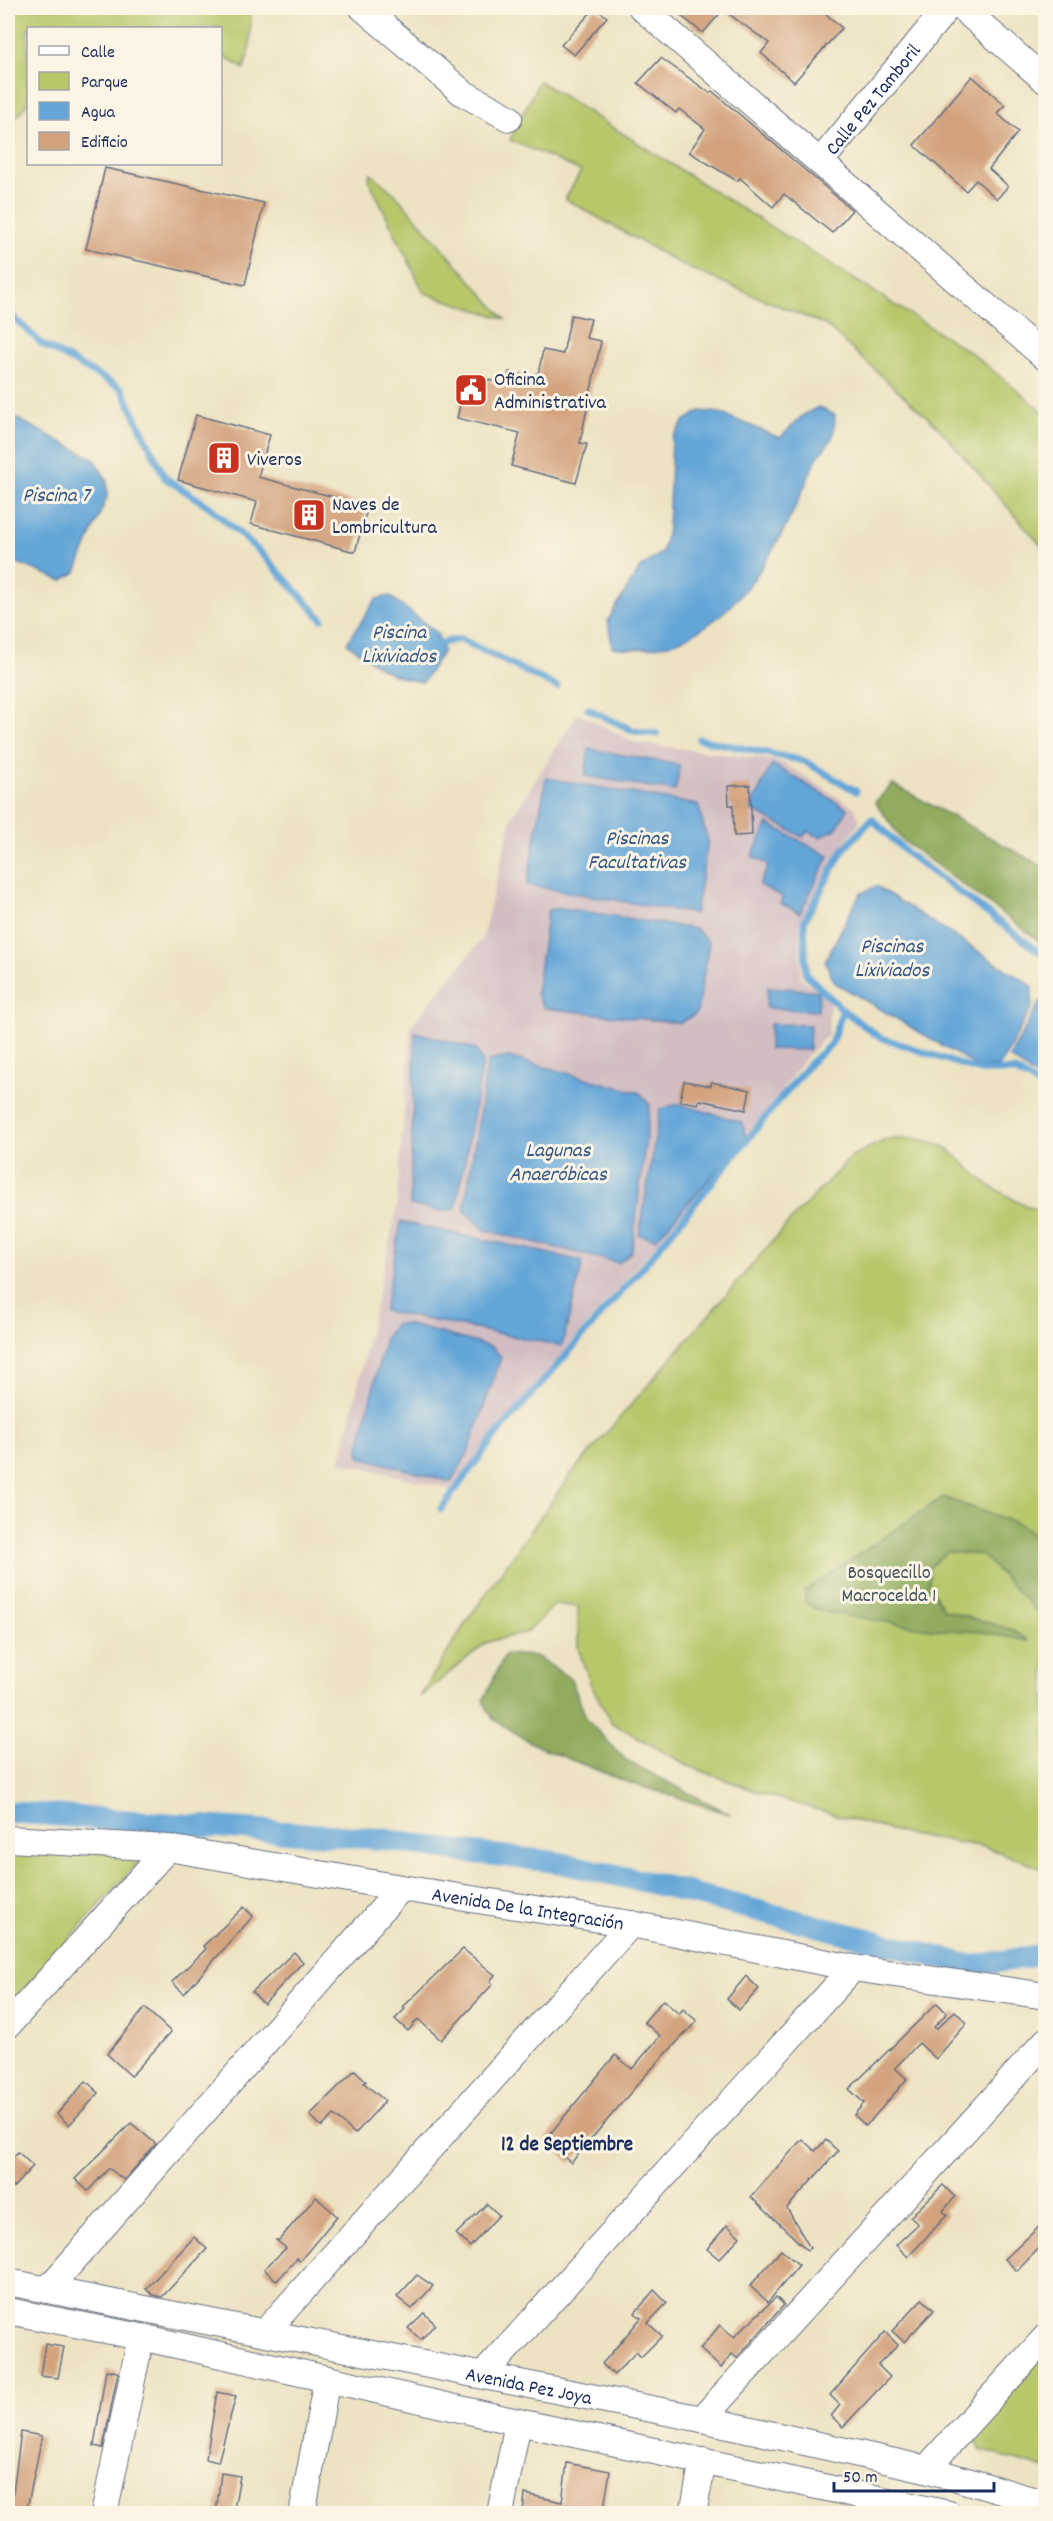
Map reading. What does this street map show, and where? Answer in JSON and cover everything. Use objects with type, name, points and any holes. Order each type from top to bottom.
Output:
[{"type":"street","points":[[363,8],[463,93],[509,118]]},
{"type":"street","points":[[642,8],[1046,358]]},
{"type":"street","name":"Calle Pez Tamboril","points":[[820,162],[947,8]]},
{"type":"street","points":[[962,8],[1046,81]]},
{"type":"street","name":"Avenida De la Integración","points":[[8,1839],[168,1848],[401,1888],[631,1923],[853,1968],[1046,1996]]},
{"type":"street","points":[[8,2025],[168,1848]]},
{"type":"street","points":[[47,2290],[401,1888]]},
{"type":"street","points":[[265,2332],[631,1923]]},
{"type":"street","points":[[483,2375],[853,1968]]},
{"type":"street","points":[[702,2419],[1046,2041]]},
{"type":"street","name":"Avenida Pez Joya","points":[[8,2283],[702,2419],[926,2469],[1046,2504]]},
{"type":"street","name":"Avenida Pez Joya","points":[[8,2310],[141,2337],[703,2461],[891,2507],[949,2514]]},
{"type":"street","points":[[104,2514],[141,2337]]},
{"type":"street","points":[[926,2469],[1046,2337]]},
{"type":"street","points":[[302,2514],[327,2379]]},
{"type":"street","points":[[500,2514],[518,2422]]},
{"type":"street","points":[[693,2514],[703,2461]]},
{"type":"shaded area","points":[[578,713],[636,743],[780,761],[854,807],[860,821],[835,856],[799,925],[801,979],[821,991],[830,1000],[828,1034],[803,1061],[747,1138],[488,1440],[451,1489],[341,1462],[396,1213],[411,1026],[482,939],[512,817]]},
{"type":"green space","points":[[9,8],[251,8],[250,47],[244,69],[222,55],[222,27],[27,27],[27,104],[16,118],[8,122]]},
{"type":"green space","points":[[539,81],[970,352],[1045,413],[1045,550],[938,427],[825,325],[686,267],[565,199],[581,171],[510,140]]},
{"type":"green space","points":[[370,173],[395,194],[505,319],[424,293],[369,180]]},
{"type":"green space","points":[[893,784],[1045,868],[1045,945],[902,840],[875,802]]},
{"type":"green space","points":[[887,1139],[919,1139],[947,1148],[988,1185],[1027,1207],[1045,1211],[1045,1870],[986,1847],[900,1833],[766,1795],[689,1766],[612,1723],[590,1683],[578,1648],[578,1607],[555,1604],[528,1632],[487,1642],[420,1697],[468,1619],[571,1474],[790,1221],[852,1156]]},
{"type":"green space","name":"Bosquecillo Macrocelda 1","points":[[943,1497],[1021,1525],[1045,1546],[1045,1615],[1041,1616],[982,1555],[947,1552],[929,1567],[929,1585],[944,1610],[1013,1630],[1029,1641],[981,1632],[930,1629],[819,1611],[805,1602],[805,1591]]},
{"type":"green space","points":[[505,1654],[536,1656],[571,1679],[587,1720],[627,1761],[730,1814],[624,1781],[537,1746],[493,1719],[483,1701]]},
{"type":"green space","points":[[8,1847],[146,1854],[8,2007]]},
{"type":"green space","points":[[1045,2339],[1045,2469],[981,2450],[972,2433]]},
{"type":"water","points":[[818,407],[835,415],[832,438],[816,460],[784,531],[742,594],[715,619],[685,638],[651,648],[612,647],[608,620],[640,568],[662,552],[668,528],[672,439],[684,421],[700,411],[720,413],[780,438],[803,415]]},
{"type":"water","name":"Piscina 7","points":[[8,414],[94,459],[107,480],[107,497],[76,572],[62,581],[8,559]]},
{"type":"water","name":"Piscina Lixiviados","points":[[390,596],[437,633],[443,651],[423,682],[391,673],[347,643],[376,599]]},
{"type":"water","name":"Piscinas Facultativas","points":[[589,749],[680,765],[675,791],[585,776]]},
{"type":"water","points":[[772,764],[848,809],[836,829],[820,837],[808,831],[803,837],[750,809]]},
{"type":"water","name":"Piscinas Facultativas","points":[[546,778],[698,805],[708,841],[695,914],[527,885]]},
{"type":"water","points":[[768,824],[829,856],[800,913],[780,903],[783,897],[759,885],[769,865],[752,856]]},
{"type":"water","name":"Piscinas Lixiviados","points":[[876,886],[1032,986],[1032,1007],[999,1067],[980,1068],[834,982],[825,961],[860,894]]},
{"type":"water","points":[[561,908],[696,929],[709,943],[697,1013],[680,1023],[544,1008],[536,994],[548,910]]},
{"type":"water","points":[[768,987],[819,991],[818,1011],[766,1008]]},
{"type":"water","points":[[1040,1002],[1045,1002],[1045,1083],[1009,1057]]},
{"type":"water","points":[[770,1024],[810,1025],[809,1050],[769,1049]]},
{"type":"water","name":"Lagunas Anaeróbicas","points":[[415,1032],[476,1049],[483,1063],[456,1208],[443,1212],[410,1205]]},
{"type":"water","name":"Lagunas Anaeróbicas","points":[[508,1057],[640,1093],[650,1105],[632,1251],[619,1263],[485,1230],[464,1210],[488,1061]]},
{"type":"water","name":"Lagunas Anaeróbicas","points":[[679,1104],[742,1122],[746,1138],[656,1239],[639,1235],[660,1109]]},
{"type":"water","name":"Lagunas Anaeróbicas","points":[[401,1222],[583,1261],[562,1346],[384,1311]]},
{"type":"water","points":[[406,1324],[492,1347],[501,1357],[468,1453],[451,1482],[360,1457],[359,1447],[385,1338],[394,1325]]},
{"type":"building","points":[[595,8],[607,17],[574,55],[561,45]]},
{"type":"building","points":[[671,8],[819,8],[842,28],[794,82],[761,53],[769,43],[723,10],[703,33]]},
{"type":"building","points":[[661,58],[710,93],[712,91],[852,210],[832,233],[784,194],[773,207],[740,178],[737,181],[689,152],[705,129],[679,109],[676,113],[638,83]]},
{"type":"building","points":[[972,76],[1005,105],[997,113],[1018,132],[989,169],[1008,186],[997,199],[976,180],[966,191],[914,145]]},
{"type":"building","points":[[105,168],[264,203],[245,285],[86,249]]},
{"type":"building","points":[[571,315],[591,319],[586,338],[601,341],[580,443],[587,444],[576,483],[511,466],[520,433],[457,418],[467,375],[506,384],[509,372],[535,378],[536,374],[538,375],[543,350],[563,354]]},
{"type":"building","points":[[196,415],[270,435],[258,477],[368,506],[355,552],[251,524],[257,502],[178,480]]},
{"type":"building","points":[[750,785],[752,835],[734,836],[733,805],[729,805],[728,786]]},
{"type":"building","points":[[684,1081],[711,1086],[711,1082],[750,1090],[746,1110],[699,1100],[698,1104],[680,1101]]},
{"type":"building","points":[[244,1907],[253,1916],[184,1994],[172,1982],[206,1949],[203,1946]]},
{"type":"building","points":[[463,1949],[495,1975],[490,1981],[493,1984],[441,2040],[418,2019],[408,2031],[395,2019],[405,2009],[403,2007]]},
{"type":"building","points":[[294,1952],[303,1962],[264,2004],[252,1992]]},
{"type":"building","points":[[746,1976],[759,1989],[739,2010],[727,1999]]},
{"type":"building","points":[[663,2000],[679,2014],[683,2009],[697,2021],[643,2078],[571,2163],[545,2140],[615,2055],[632,2069],[660,2036],[644,2022]]},
{"type":"building","points":[[937,2003],[947,2013],[934,2027],[936,2029],[955,2011],[967,2023],[936,2059],[919,2043],[895,2068],[907,2079],[866,2126],[854,2115],[864,2103],[849,2089]]},
{"type":"building","points":[[145,2008],[171,2032],[131,2076],[107,2054]]},
{"type":"building","points":[[355,2070],[366,2081],[364,2083],[385,2101],[355,2134],[334,2115],[322,2127],[310,2115]]},
{"type":"building","points":[[86,2081],[99,2093],[69,2125],[57,2114]]},
{"type":"building","points":[[131,2123],[156,2144],[124,2180],[109,2168],[88,2191],[75,2179]]},
{"type":"building","points":[[802,2139],[815,2151],[826,2140],[838,2151],[787,2208],[810,2248],[807,2250],[751,2197]]},
{"type":"building","points":[[18,2152],[33,2166],[8,2193],[8,2162]]},
{"type":"building","points":[[943,2185],[955,2197],[943,2211],[947,2215],[908,2257],[896,2245],[918,2224],[910,2217]]},
{"type":"building","points":[[316,2197],[337,2216],[300,2261],[297,2258],[277,2281],[264,2269],[286,2248],[276,2240],[279,2240]]},
{"type":"building","points":[[487,2204],[499,2215],[470,2247],[456,2234]]},
{"type":"building","points":[[1046,2220],[1046,2241],[1017,2271],[1005,2259]]},
{"type":"building","points":[[727,2225],[740,2237],[719,2259],[707,2249]]},
{"type":"building","points":[[194,2237],[207,2249],[162,2297],[153,2295],[146,2289]]},
{"type":"building","points":[[781,2250],[799,2265],[768,2302],[750,2286]]},
{"type":"building","points":[[417,2275],[433,2286],[412,2309],[397,2297]]},
{"type":"building","points":[[654,2290],[667,2303],[648,2323],[662,2336],[641,2357],[636,2352],[614,2375],[602,2364],[641,2318],[635,2313]]},
{"type":"building","points":[[776,2297],[784,2305],[737,2358],[732,2354],[721,2368],[700,2349],[720,2325],[734,2337]]},
{"type":"building","points":[[922,2299],[934,2310],[904,2342],[892,2331]]},
{"type":"building","points":[[424,2313],[435,2324],[421,2340],[408,2328]]},
{"type":"building","points":[[885,2332],[898,2345],[878,2365],[890,2377],[843,2427],[831,2416],[840,2405],[830,2395]]},
{"type":"building","points":[[45,2344],[64,2347],[58,2378],[40,2376]]},
{"type":"building","points":[[106,2370],[118,2372],[103,2448],[94,2446]]},
{"type":"building","points":[[217,2392],[236,2396],[218,2462],[206,2459]]},
{"type":"building","points":[[21,2432],[42,2436],[26,2514],[10,2514]]},
{"type":"building","points":[[567,2463],[610,2471],[603,2514],[523,2512],[525,2494],[562,2502]]},
{"type":"building","points":[[221,2473],[240,2476],[233,2514],[216,2514]]},
{"type":"waterway","points":[[8,312],[42,344],[122,389],[165,478],[210,507],[261,553],[322,619]]},
{"type":"waterway","points":[[441,643],[460,639],[557,687]]},
{"type":"waterway","points":[[588,709],[634,731],[657,734]]},
{"type":"waterway","points":[[699,739],[804,761],[856,791]]},
{"type":"waterway","points":[[441,1509],[493,1439],[646,1263],[810,1063],[831,1044],[843,1010],[806,974],[804,921],[843,850],[872,819],[908,854],[1046,957]]},
{"type":"waterway","points":[[843,1010],[879,1037],[980,1071],[1015,1071],[1046,1090]]},
{"type":"waterway","points":[[8,1812],[382,1839],[457,1851],[556,1862],[655,1884],[972,1966],[1046,1954]]},
{"type":"place","name":"Oficina Administrativa","points":[[471,390]]},
{"type":"place","name":"Viveros","points":[[224,458]]},
{"type":"place","name":"Naves de Lombricultura","points":[[309,515]]},
{"type":"district","name":"12 de Septiembre","points":[[567,2143]]}]
